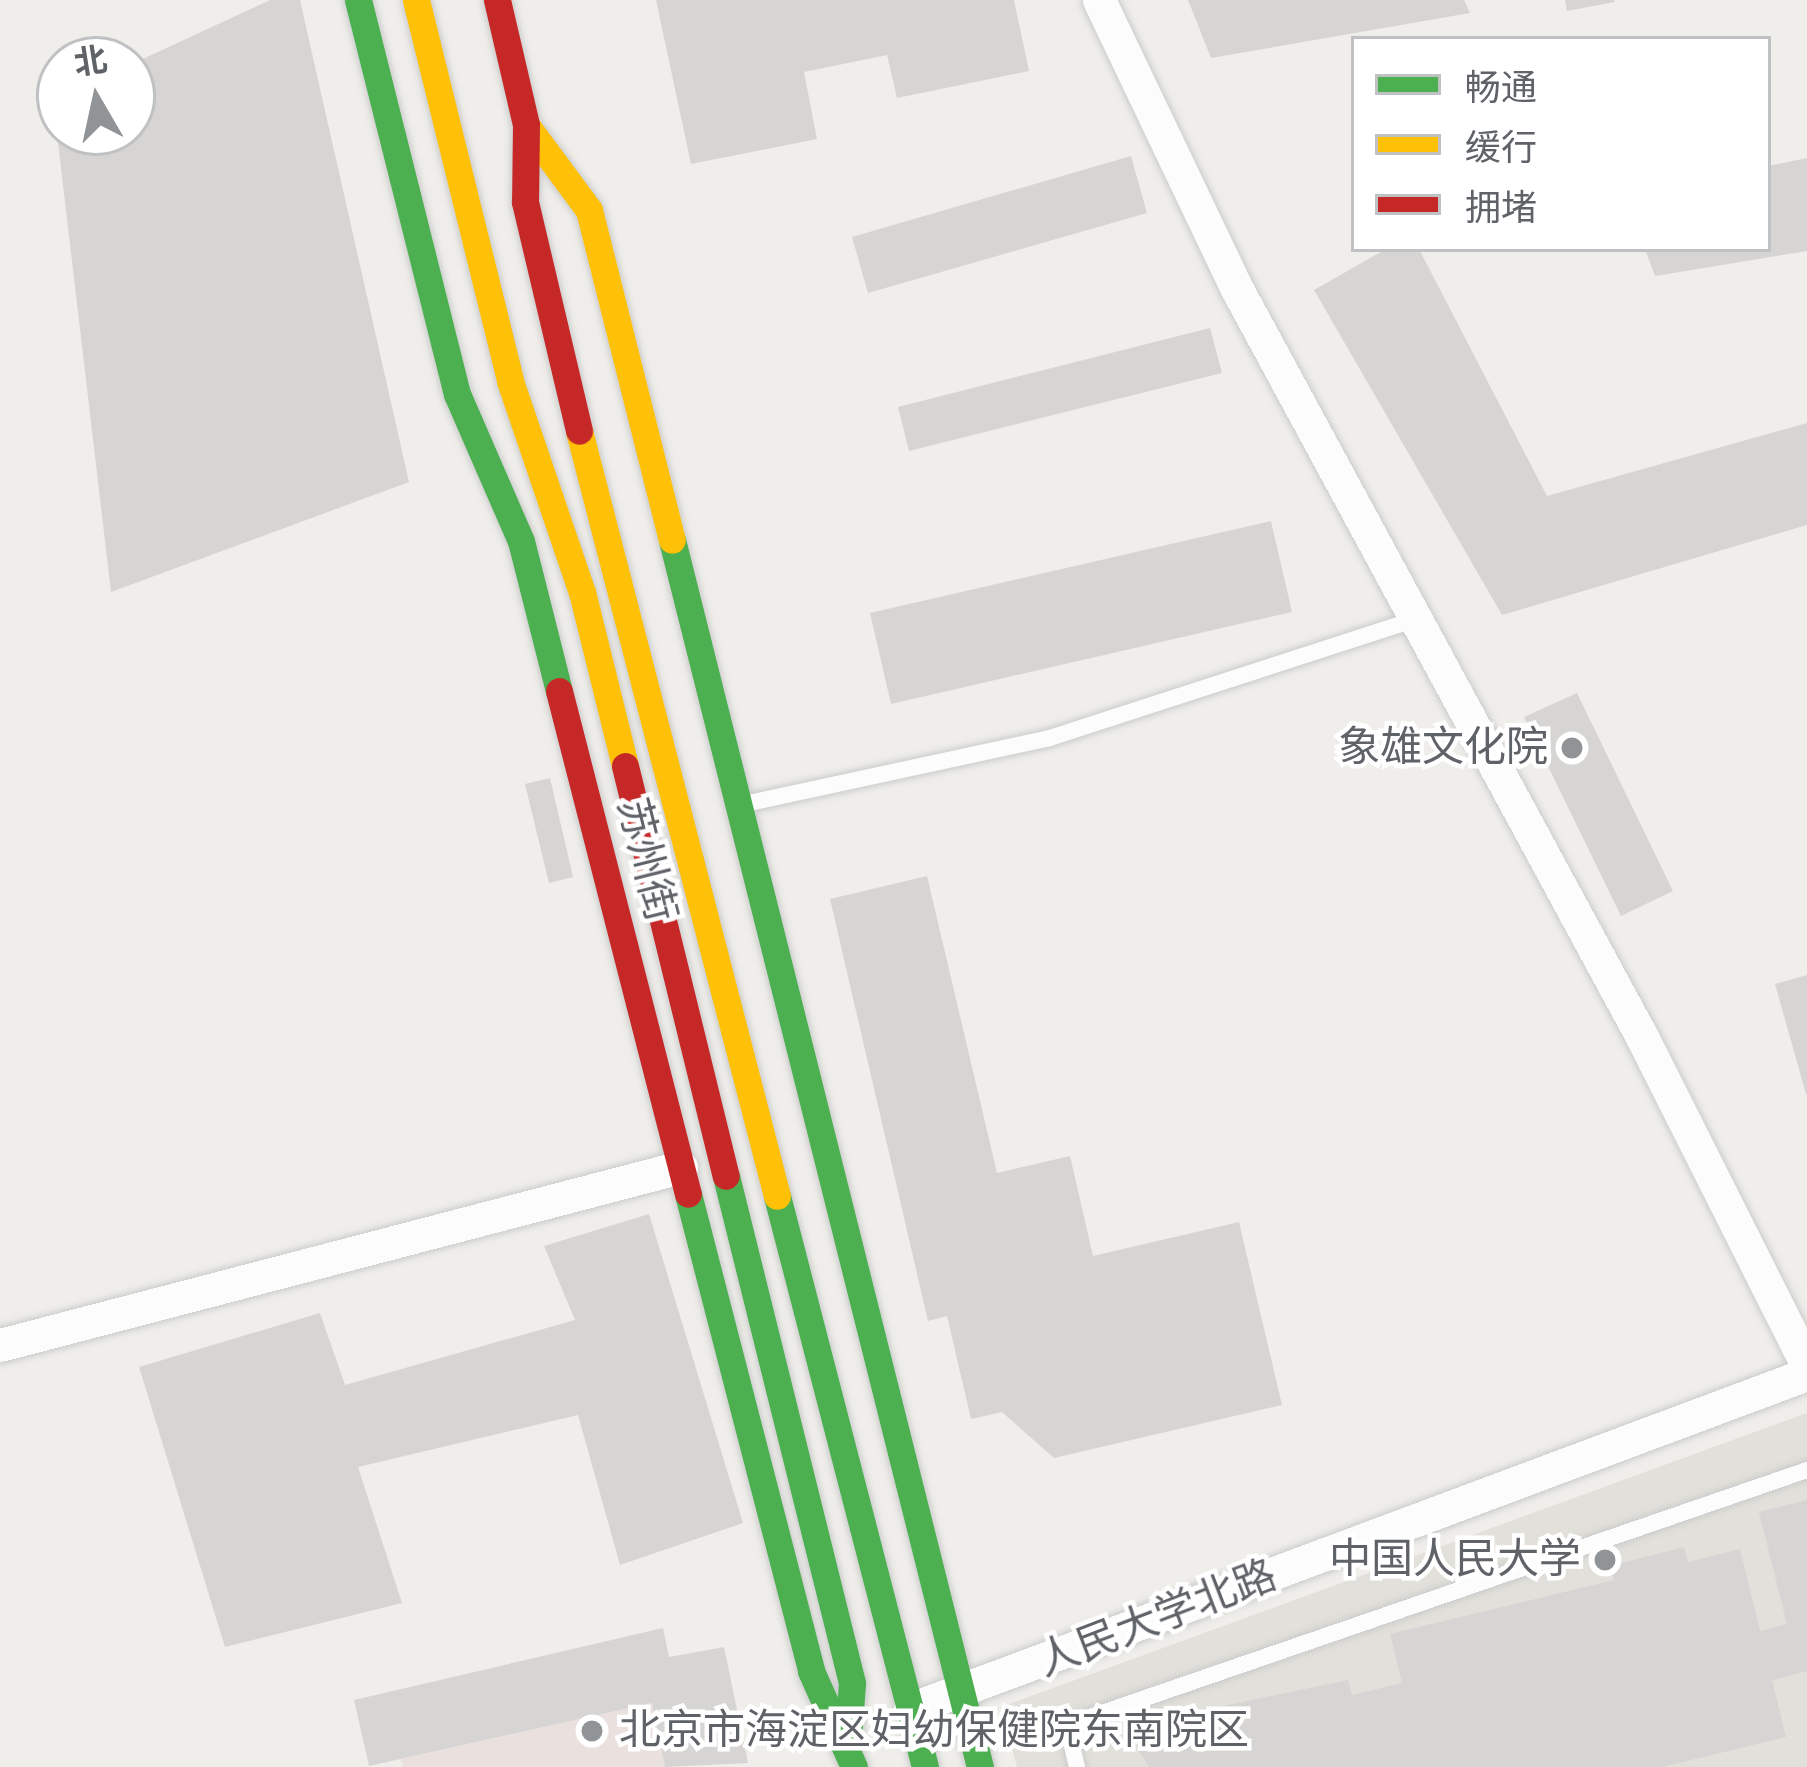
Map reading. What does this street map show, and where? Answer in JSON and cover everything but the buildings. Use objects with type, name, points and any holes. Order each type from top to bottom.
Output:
[{"type":"main road","name":"苏州街","points":[[358,0],[458,394],[521,541],[811,1671],[851,1755]]},
{"type":"main road","name":"苏州街","points":[[416,0],[511,381],[582,592],[852,1683],[851,1755]]},
{"type":"main road","name":"苏州街","points":[[496,0],[526,125],[525,202],[581,440],[925,1767]]},
{"type":"main road","name":"苏州街","points":[[526,125],[589,210],[980,1767]]},
{"type":"street","points":[[1099,0],[1237,289],[1642,1036],[1807,1369]]},
{"type":"street","points":[[0,1346],[681,1167]]},
{"type":"street","name":"人民大学北路","points":[[910,1709],[1807,1369]]},
{"type":"lane","points":[[739,805],[1050,738],[1416,620]]},
{"type":"lane","points":[[1078,1767],[1067,1725],[1807,1470]]},
{"type":"shaded area","name":"中国人民大学","points":[[1807,1413],[1807,1767],[1017,1767],[1001,1707]]},
{"type":"shaded area","name":"北京市海淀区妇幼保健院东南院区","points":[[652,1703],[665,1767],[403,1767],[401,1759]]},
{"type":"traffic: fast","points":[[358,0],[457,394],[521,541],[559,691]]},
{"type":"traffic: fast","points":[[672,540],[980,1767]]},
{"type":"traffic: fast","points":[[726,1176],[852,1683],[848,1739]]},
{"type":"traffic: fast","points":[[688,1194],[811,1671],[854,1767]]},
{"type":"traffic: fast","points":[[777,1196],[925,1767]]},
{"type":"traffic: slow","points":[[416,0],[510,381],[582,592],[625,766]]},
{"type":"traffic: slow","points":[[526,125],[589,210],[672,540]]},
{"type":"traffic: slow","points":[[579,431],[777,1196]]},
{"type":"traffic: jam","points":[[497,0],[526,125],[525,202],[579,431]]},
{"type":"traffic: jam","points":[[559,691],[688,1194]]},
{"type":"traffic: jam","points":[[625,766],[726,1176]]},
{"type":"place","name":"象雄文化院","points":[[1572,748]]},
{"type":"place","name":"中国人民大学","points":[[1605,1560]]},
{"type":"place","name":"北京市海淀区妇幼保健院东南院区","points":[[592,1731]]}]
